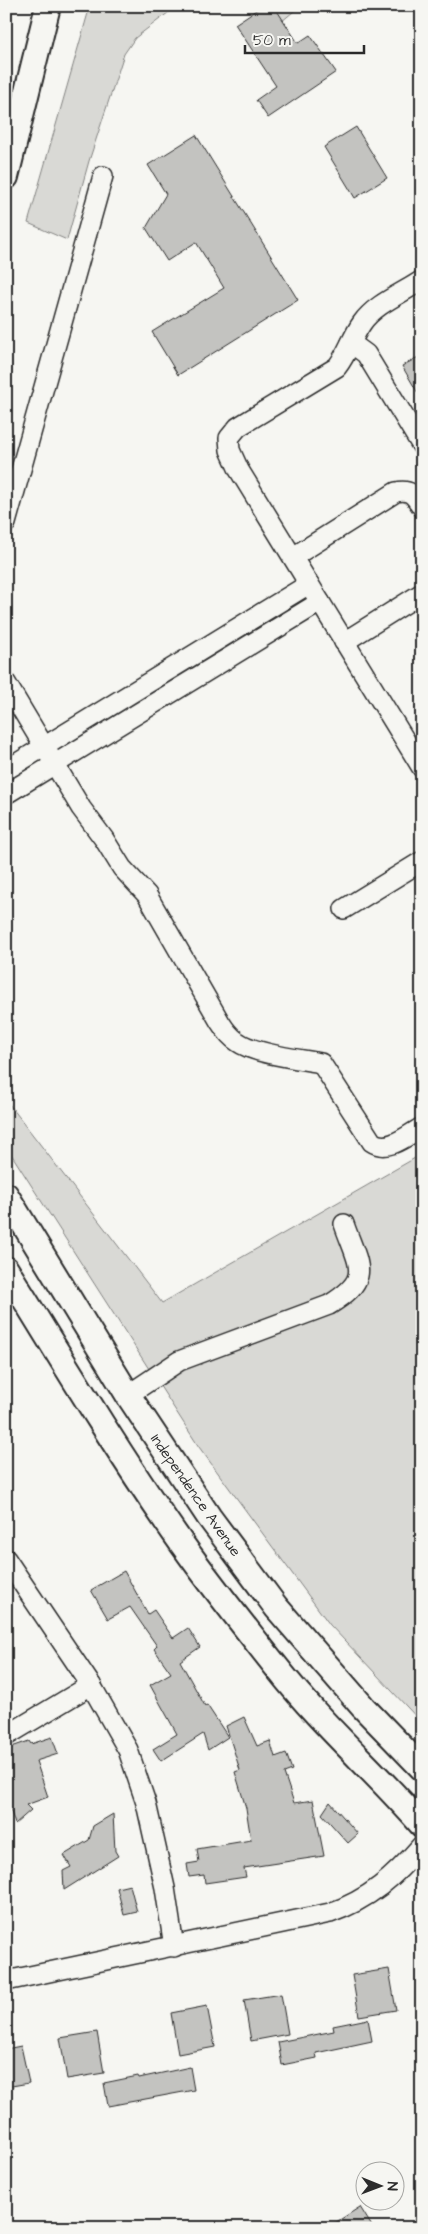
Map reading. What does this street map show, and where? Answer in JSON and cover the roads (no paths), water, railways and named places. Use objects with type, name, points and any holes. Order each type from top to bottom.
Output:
[{"type":"main road","points":[[6,177],[48,6]]},
{"type":"main road","name":"Independence Avenue","points":[[6,1195],[128,1395],[209,1517],[276,1607],[363,1707],[422,1768]]},
{"type":"main road","points":[[6,1269],[117,1448],[176,1536],[280,1671],[330,1728],[422,1825]]},
{"type":"street","points":[[6,523],[103,176]]},
{"type":"street","points":[[422,280],[378,308],[363,321],[346,356],[337,366],[238,427],[229,438],[230,450],[239,470],[344,642],[415,743],[422,768]]},
{"type":"street","points":[[351,343],[366,354],[422,446]]},
{"type":"street","points":[[293,557],[396,492],[404,490],[413,493],[422,507]]},
{"type":"street","points":[[6,770],[309,584]]},
{"type":"street","points":[[344,642],[422,593]]},
{"type":"street","points":[[6,794],[320,602]]},
{"type":"street","points":[[6,683],[82,808],[104,838],[122,868],[147,896],[230,1036],[240,1044],[257,1050],[321,1063],[372,1142],[378,1146],[389,1146],[422,1127]]},
{"type":"street","points":[[344,909],[422,861]]},
{"type":"street","points":[[128,1395],[179,1361],[329,1305],[347,1294],[357,1282],[359,1267],[344,1224]]},
{"type":"street","points":[[6,1559],[91,1685],[128,1750],[138,1775],[165,1888],[174,1948]]},
{"type":"street","points":[[6,1736],[91,1685]]},
{"type":"street","points":[[6,1981],[174,1948],[330,1913],[353,1905],[397,1873],[422,1845]]}]
